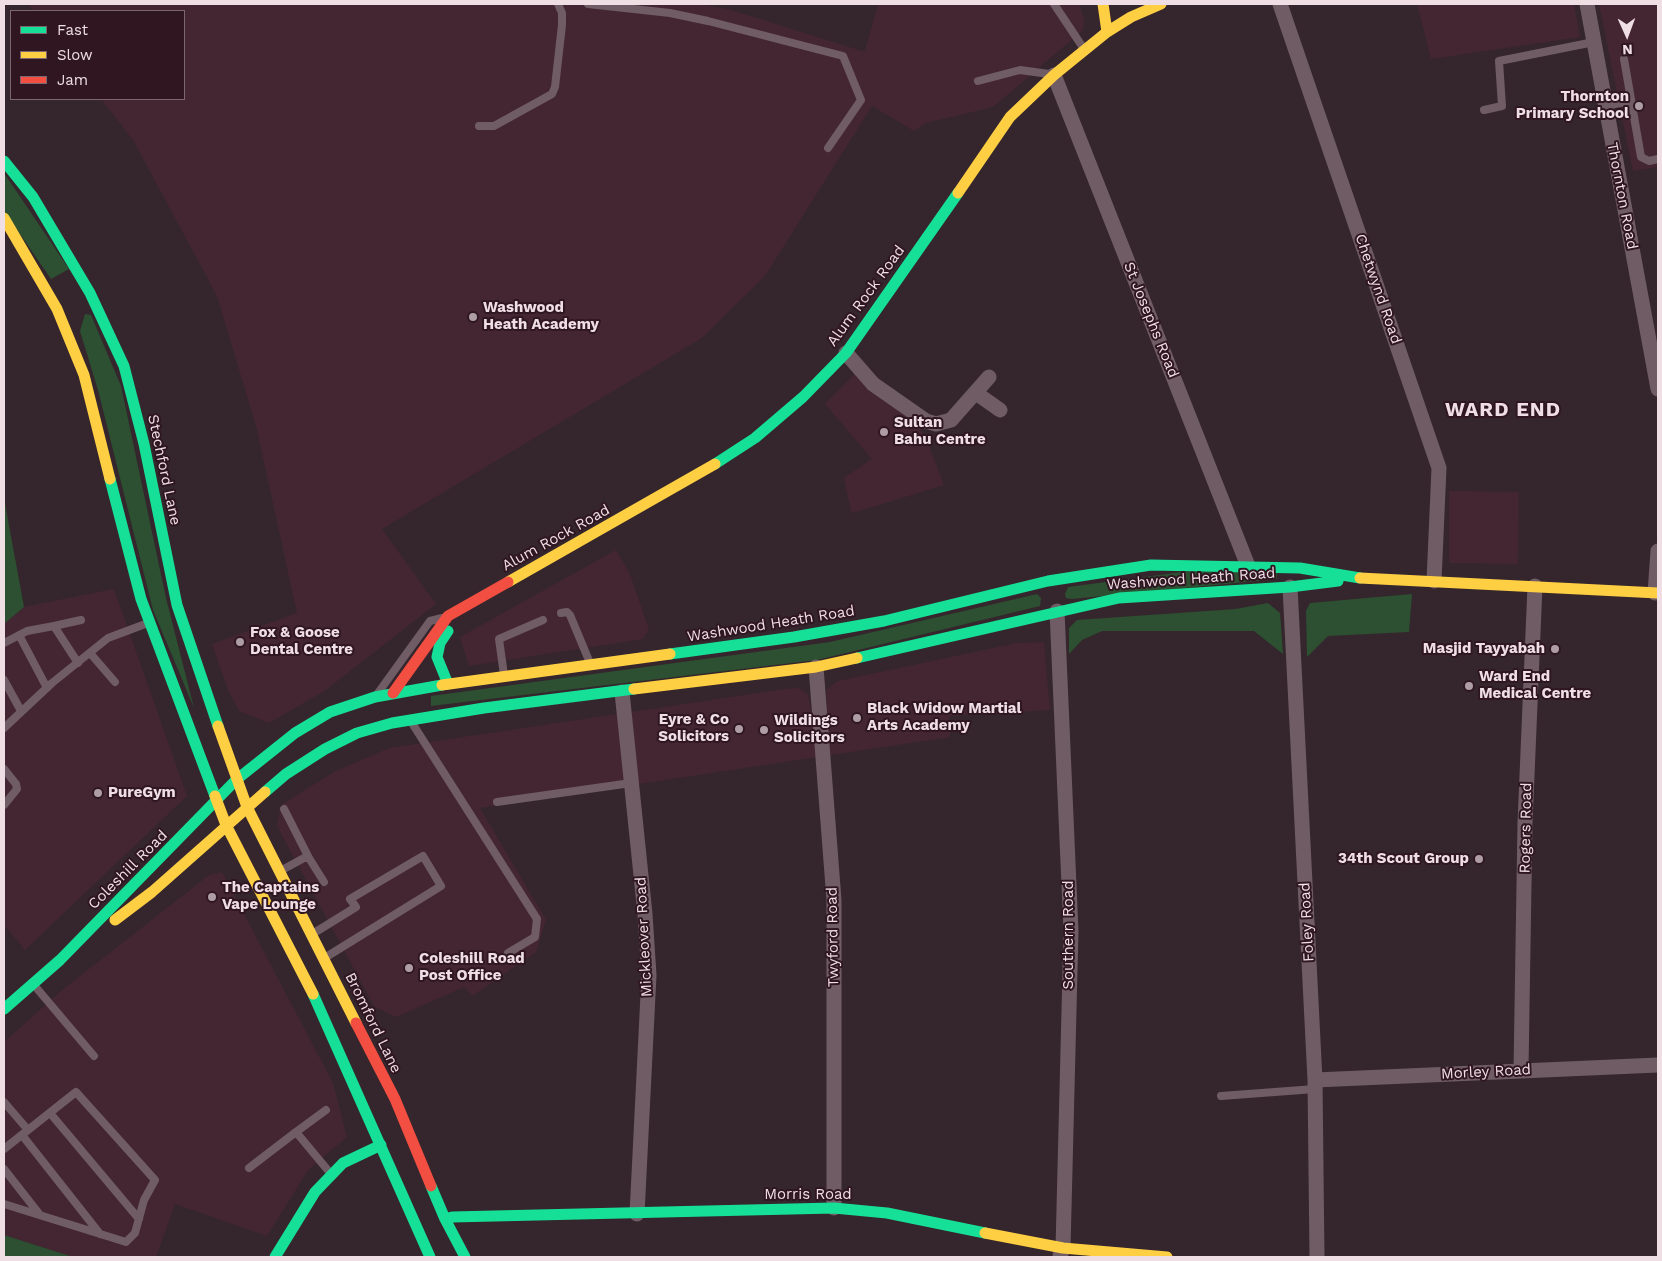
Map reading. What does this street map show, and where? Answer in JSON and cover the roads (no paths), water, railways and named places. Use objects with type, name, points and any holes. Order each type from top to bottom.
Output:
[{"type":"main road","points":[[1103,4],[1107,32]]},
{"type":"main road","name":"Alum Rock Road","points":[[392,693],[448,616],[714,466],[755,438],[803,397],[846,353],[1010,117],[1054,75],[1107,32],[1131,17],[1161,4]]},
{"type":"main road","name":"Stechford Lane","points":[[4,161],[33,197],[124,366],[144,444],[177,605],[236,780],[247,807]]},
{"type":"main road","points":[[4,218],[61,307],[84,376],[141,599],[216,802],[226,825],[310,987],[430,1257]]},
{"type":"main road","name":"Washwood Heath Road","points":[[216,802],[236,780],[294,733],[330,712],[375,696],[448,684],[794,637],[884,621],[1047,581],[1151,565],[1300,568],[1360,578],[1657,593]]},
{"type":"main road","name":"Washwood Heath Road","points":[[226,825],[286,774],[325,749],[358,733],[409,719],[816,667],[1119,598],[1290,587],[1360,578]]},
{"type":"main road","points":[[1047,581],[1057,611]]},
{"type":"main road","name":"Alum Rock Road","points":[[448,684],[437,657],[440,643],[452,624],[472,603]]},
{"type":"main road","name":"Coleshill Road","points":[[4,1009],[60,960],[216,802]]},
{"type":"main road","name":"Bromford Lane","points":[[247,807],[395,1099],[445,1219],[465,1257]]},
{"type":"main road","name":"Coleshill Road","points":[[60,960],[152,892],[226,825]]},
{"type":"main road","points":[[275,1257],[315,1192],[344,1163],[381,1145]]},
{"type":"main road","name":"Morris Road","points":[[417,1231],[452,1217],[834,1208],[887,1213],[1061,1252],[1167,1257]]},
{"type":"street","name":"Chetwynd Road","points":[[1280,4],[1439,468],[1434,581]]},
{"type":"street","name":"Thornton Road","points":[[1586,4],[1658,388]]},
{"type":"street","name":"St Josephs Road","points":[[1054,75],[1248,566]]},
{"type":"street","points":[[846,353],[873,384],[926,421],[936,424],[951,420],[989,377]]},
{"type":"street","points":[[976,393],[1000,410]]},
{"type":"street","points":[[1657,593],[1658,551]]},
{"type":"street","name":"Rogers Road","points":[[1521,1070],[1525,823],[1535,586]]},
{"type":"street","name":"Foley Road","points":[[1290,587],[1315,1084],[1317,1257]]},
{"type":"street","name":"Southern Road","points":[[1057,611],[1071,931],[1061,1252]]},
{"type":"street","name":"Twyford Road","points":[[816,667],[834,900],[834,1208]]},
{"type":"street","name":"Mickleover Road","points":[[622,692],[645,914],[649,975],[637,1214]]},
{"type":"street","name":"Morley Road","points":[[1315,1084],[1521,1070],[1658,1065]]},
{"type":"lane","points":[[479,126],[494,126],[552,94],[555,87],[562,24],[562,14],[558,4]]},
{"type":"lane","points":[[588,4],[670,13],[844,56],[861,100],[828,148]]},
{"type":"lane","points":[[1054,4],[1085,50]]},
{"type":"lane","points":[[1484,110],[1502,106],[1498,61],[1594,42]]},
{"type":"lane","points":[[1624,58],[1641,157],[1649,161],[1658,159]]},
{"type":"lane","points":[[978,81],[1020,70],[1054,75]]},
{"type":"lane","points":[[1606,106],[1630,101]]},
{"type":"lane","points":[[561,613],[567,612],[570,615],[591,665]]},
{"type":"lane","points":[[375,696],[430,621],[448,616]]},
{"type":"lane","points":[[4,643],[27,631],[81,620]]},
{"type":"lane","points":[[504,677],[499,639],[543,620]]},
{"type":"lane","points":[[4,728],[47,688],[108,638],[150,623]]},
{"type":"lane","points":[[54,626],[78,663]]},
{"type":"lane","points":[[19,635],[47,688]]},
{"type":"lane","points":[[90,653],[115,682]]},
{"type":"lane","points":[[4,680],[21,711]]},
{"type":"lane","points":[[409,719],[537,919],[535,937],[508,953]]},
{"type":"lane","points":[[4,769],[16,784],[17,789],[4,805]]},
{"type":"lane","points":[[497,802],[631,783]]},
{"type":"lane","points":[[284,810],[324,882]]},
{"type":"lane","points":[[312,934],[356,907],[350,899],[423,856],[441,886],[324,958]]},
{"type":"lane","points":[[280,871],[304,858],[309,858]]},
{"type":"lane","points":[[33,984],[94,1056]]},
{"type":"lane","points":[[1221,1096],[1315,1084]]},
{"type":"lane","points":[[4,1149],[76,1092],[155,1180],[144,1200],[135,1233],[126,1242],[4,1204]]},
{"type":"lane","points":[[4,1102],[100,1234]]},
{"type":"lane","points":[[249,1168],[326,1110]]},
{"type":"lane","points":[[50,1113],[139,1219]]},
{"type":"lane","points":[[296,1132],[332,1175]]},
{"type":"lane","points":[[4,1169],[40,1215]]},
{"type":"place","name":"Thornton Primary School","points":[[1639,106]]},
{"type":"place","name":"Washwood Heath Academy","points":[[473,317]]},
{"type":"place","name":"Sultan Bahu Centre","points":[[884,432]]},
{"type":"place","name":"Fox & Goose Dental Centre","points":[[240,642]]},
{"type":"place","name":"Masjid Tayyabah","points":[[1555,649]]},
{"type":"place","name":"Ward End Medical Centre","points":[[1469,686]]},
{"type":"place","name":"Black Widow Martial Arts Academy","points":[[857,718]]},
{"type":"place","name":"Eyre & Co Solicitors","points":[[739,729]]},
{"type":"place","name":"Wildings Solicitors","points":[[764,730]]},
{"type":"place","name":"PureGym","points":[[98,793]]},
{"type":"place","name":"34th Scout Group","points":[[1479,859]]},
{"type":"place","name":"The Captains Vape Lounge","points":[[212,897]]},
{"type":"place","name":"Coleshill Road Post Office","points":[[409,968]]},
{"type":"district","name":"WARD END","points":[[1503,410]]}]
